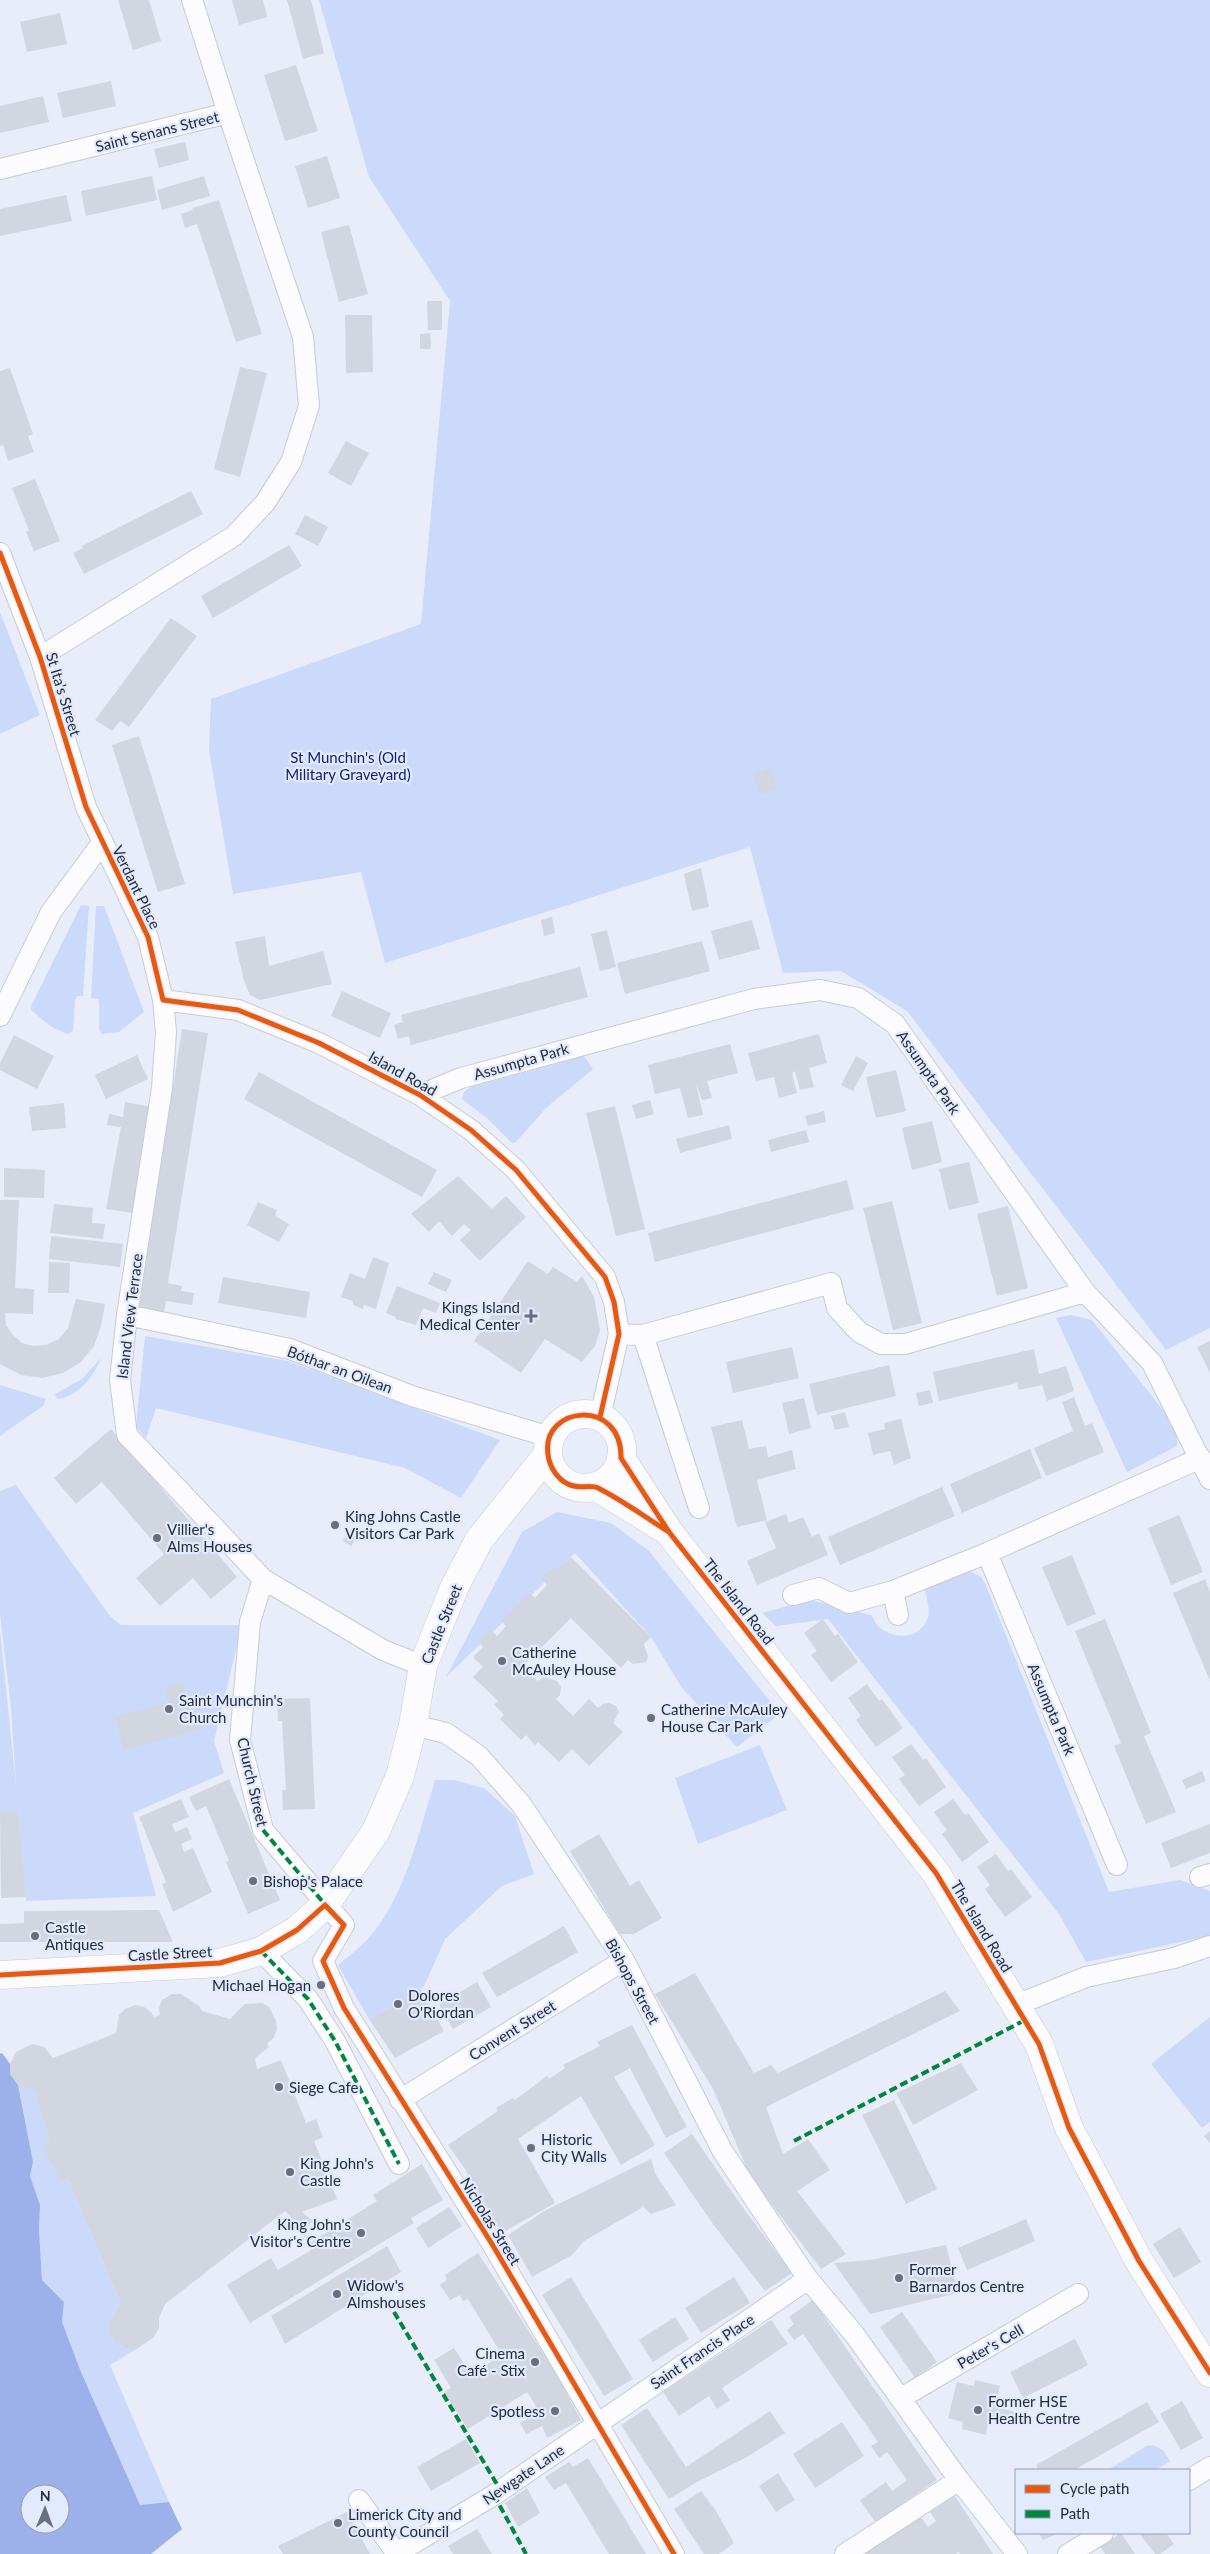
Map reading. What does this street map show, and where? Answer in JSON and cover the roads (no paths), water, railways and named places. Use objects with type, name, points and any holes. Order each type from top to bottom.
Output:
[{"type":"main road","points":[[588,1414],[600,1417],[610,1424],[617,1434],[621,1446],[621,1458],[612,1476],[595,1486],[586,1488],[568,1484],[558,1476],[551,1466],[549,1446],[556,1427],[565,1419],[588,1414]]},
{"type":"main road","name":"Castle Street","points":[[0,1975],[220,1963],[261,1951],[297,1930],[325,1905],[376,1831],[400,1776],[413,1725],[423,1666],[454,1588],[479,1540],[549,1446]]},
{"type":"main road","name":"The Island Road","points":[[621,1458],[669,1532],[936,1874],[1040,2044],[1069,2128],[1139,2262],[1210,2373]]},
{"type":"main road","points":[[507,1502],[568,1484]]},
{"type":"main road","points":[[595,1486],[669,1532]]},
{"type":"street","name":"Saint Senans Street","points":[[0,169],[228,113],[192,0]]},
{"type":"street","points":[[40,657],[234,536],[264,503],[291,462],[309,406],[303,337],[228,113]]},
{"type":"street","name":"St Ita's Street","points":[[0,553],[40,657],[86,807],[102,843]]},
{"type":"street","name":"Verdant Place","points":[[0,1016],[52,912],[102,843],[148,937],[163,1000]]},
{"type":"street","name":"Assumpta Park","points":[[420,1095],[461,1078],[754,999],[820,990],[858,998],[895,1024],[1085,1292],[1152,1363],[1210,1479]]},
{"type":"street","name":"Island Road","points":[[163,1000],[238,1010],[319,1043],[420,1095],[472,1130],[516,1170],[605,1277],[614,1302],[619,1334],[600,1417]]},
{"type":"street","name":"Island View Terrace","points":[[163,1000],[166,1032],[162,1088],[127,1315],[120,1380],[127,1435],[263,1579],[383,1650],[423,1666]]},
{"type":"street","points":[[619,1334],[643,1335],[831,1283],[837,1308],[859,1332],[881,1344],[905,1344],[1085,1292]]},
{"type":"street","name":"Bóthar an Oilean","points":[[127,1315],[290,1349],[549,1446]]},
{"type":"street","points":[[643,1335],[699,1508]]},
{"type":"street","points":[[793,1595],[819,1588],[850,1603],[893,1591],[987,1553],[1201,1458]]},
{"type":"street","name":"Assumpta Park","points":[[987,1553],[1117,1865]]},
{"type":"street","name":"Church Street","points":[[263,1579],[250,1622],[240,1740],[263,1830],[325,1905]]},
{"type":"street","points":[[893,1591],[898,1614]]},
{"type":"street","name":"Bishops Street","points":[[413,1725],[446,1733],[478,1756],[520,1804],[624,1960],[723,2152],[808,2279],[854,2334],[959,2480]]},
{"type":"street","name":"Nicholas Street","points":[[325,1905],[344,1925],[323,1961],[344,2008],[492,2244],[674,2554]]},
{"type":"street","points":[[1016,2005],[1086,1977],[1174,1958],[1210,1946]]},
{"type":"street","points":[[261,1951],[308,1999],[335,2041],[399,2164]]},
{"type":"street","name":"Convent Street","points":[[400,2100],[624,1960]]},
{"type":"street","name":"Saint Francis Place","points":[[596,2423],[808,2279]]},
{"type":"street","name":"Peter's Cell","points":[[901,2398],[1078,2294]]},
{"type":"street","name":"Newgate Lane","points":[[397,2554],[494,2495],[596,2423]]},
{"type":"street","points":[[1190,2479],[1210,2467]]},
{"type":"street","points":[[845,2554],[959,2480],[1017,2554]]},
{"type":"street","points":[[359,2500],[397,2554]]},
{"type":"street","points":[[1068,2554],[1101,2534]]},
{"type":"water","points":[[2,2053],[10,2064],[11,2074],[18,2085],[33,2162],[30,2176],[40,2205],[39,2230],[42,2280],[64,2302],[62,2322],[81,2372],[140,2505],[169,2502],[182,2529],[151,2554],[0,2554],[0,2054]]},
{"type":"place","name":"Kings Island Medical Center","points":[[531,1316]]},
{"type":"place","name":"King Johns Castle Visitors Car Park","points":[[335,1525]]},
{"type":"place","name":"Villier's Alms Houses","points":[[157,1538]]},
{"type":"place","name":"Catherine McAuley House","points":[[502,1661]]},
{"type":"place","name":"Saint Munchin's Church","points":[[169,1709]]},
{"type":"place","name":"Catherine McAuley House Car Park","points":[[651,1718]]},
{"type":"place","name":"Bishop's Palace","points":[[253,1881]]},
{"type":"place","name":"Castle Antiques","points":[[35,1936]]},
{"type":"place","name":"Michael Hogan","points":[[321,1985]]},
{"type":"place","name":"Dolores O'Riordan","points":[[398,2004]]},
{"type":"place","name":"Siege Cafe","points":[[279,2087]]},
{"type":"place","name":"Historic City Walls","points":[[531,2148]]},
{"type":"place","name":"King John's Castle","points":[[290,2172]]},
{"type":"place","name":"King John's Visitor's Centre","points":[[361,2233]]},
{"type":"place","name":"Former Barnardos Centre","points":[[899,2278]]},
{"type":"place","name":"Widow's Almshouses","points":[[337,2294]]},
{"type":"place","name":"Cinema Café - Stix","points":[[535,2362]]},
{"type":"place","name":"Former HSE Health Centre","points":[[978,2410]]},
{"type":"place","name":"Spotless","points":[[555,2411]]},
{"type":"place","name":"Limerick City and County Council","points":[[338,2523]]},
{"type":"park label","name":"St Munchin's (Old Military Graveyard)","points":[[348,766]]}]
